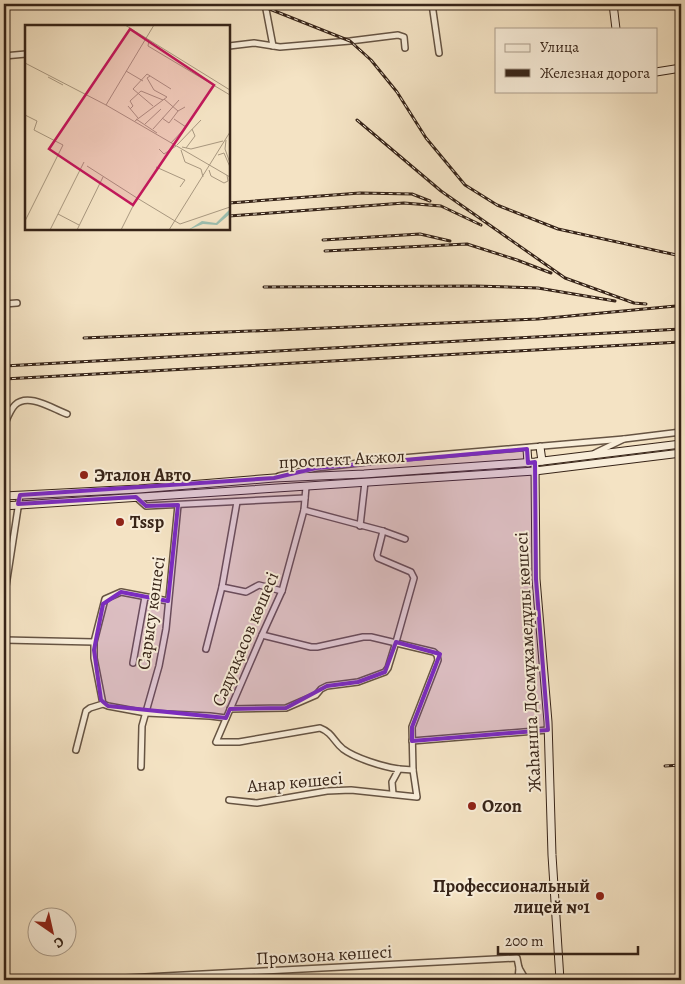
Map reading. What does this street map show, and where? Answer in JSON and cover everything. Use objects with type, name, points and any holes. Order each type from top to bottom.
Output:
[{"type":"main road","points":[[613,4],[616,28]]},
{"type":"main road","points":[[4,38],[4,56]]},
{"type":"main road","points":[[658,72],[681,68]]},
{"type":"main road","name":"проспект Акжол","points":[[4,496],[139,489],[274,478],[364,474],[535,462],[681,444]]},
{"type":"main road","points":[[535,462],[540,447]]},
{"type":"main road","points":[[527,448],[535,462]]},
{"type":"main road","name":"проспект Акжол","points":[[4,506],[535,471],[681,453]]},
{"type":"main road","name":"Жаһанша Досмұхамедұлы көшесі","points":[[535,462],[536,579],[548,730],[552,855],[560,980]]},
{"type":"street","points":[[265,4],[273,46]]},
{"type":"street","points":[[432,4],[439,53]]},
{"type":"street","points":[[230,46],[254,43],[280,47],[336,43],[398,35],[404,37],[405,48]]},
{"type":"street","points":[[4,56],[25,54]]},
{"type":"street","points":[[4,304],[17,303]]},
{"type":"street","points":[[4,426],[14,406],[24,400],[34,401],[67,414]]},
{"type":"street","points":[[274,478],[294,471],[326,466],[624,439],[681,432]]},
{"type":"street","points":[[588,456],[624,439]]},
{"type":"street","points":[[360,526],[365,482]]},
{"type":"street","name":"Сәдуақасов көшесі","points":[[216,742],[282,591],[304,510],[306,487]]},
{"type":"street","points":[[4,599],[20,495]]},
{"type":"street","points":[[136,497],[146,506],[305,498]]},
{"type":"street","points":[[206,648],[222,587],[237,502]]},
{"type":"street","name":"Сарысу көшесі","points":[[141,767],[142,726],[159,666],[166,629],[178,505]]},
{"type":"street","points":[[304,510],[383,531],[405,539]]},
{"type":"street","points":[[230,709],[286,708],[316,695],[327,686],[358,682],[385,672],[388,668],[414,578],[411,572],[378,558],[377,555],[383,531]]},
{"type":"street","points":[[222,587],[246,592],[259,584],[282,591]]},
{"type":"street","points":[[102,704],[95,664],[94,642],[105,599],[121,592],[168,600]]},
{"type":"street","points":[[133,663],[145,597]]},
{"type":"street","name":"Анар көшесі","points":[[229,800],[257,803],[327,791],[351,790],[417,797],[413,770],[412,727],[438,660],[437,655],[434,652],[396,642],[363,637],[323,647],[310,647],[262,635]]},
{"type":"street","points":[[4,640],[94,642]]},
{"type":"street","points":[[76,750],[86,711],[102,704],[146,713],[226,718]]},
{"type":"street","name":"Анар көшесі","points":[[216,742],[239,742],[320,728],[331,734],[339,745],[347,751],[382,767],[413,770]]},
{"type":"street","points":[[412,741],[548,730]]},
{"type":"street","points":[[393,794],[392,782],[399,769]]},
{"type":"street","name":"Промзона көшесі","points":[[87,980],[503,958],[517,958],[519,968]]},
{"type":"street","points":[[518,980],[519,968]]},
{"type":"street","points":[[519,968],[526,980]]},
{"type":"highlighted area","points":[[527,449],[528,463],[535,462],[536,579],[548,730],[412,741],[412,727],[440,654],[396,642],[385,672],[358,682],[327,686],[286,708],[230,709],[226,718],[108,706],[101,700],[94,650],[103,604],[121,592],[168,601],[178,505],[146,506],[136,497],[18,504],[20,495],[274,478],[316,468]]},
{"type":"railway","points":[[257,4],[350,41],[371,60],[397,92],[426,138],[465,185],[497,205],[558,229],[681,256]]},
{"type":"railway","points":[[357,120],[441,191],[565,278],[634,303],[646,304]]},
{"type":"railway","points":[[230,203],[360,193],[412,194],[430,201]]},
{"type":"railway","points":[[230,216],[404,203],[441,206],[481,225]]},
{"type":"railway","points":[[323,240],[420,234],[450,241]]},
{"type":"railway","points":[[325,251],[467,244],[551,273]]},
{"type":"railway","points":[[264,287],[476,286],[538,288],[615,301]]},
{"type":"railway","points":[[84,338],[538,319],[676,306]]},
{"type":"railway","points":[[4,366],[681,329]]},
{"type":"railway","points":[[4,379],[681,342]]},
{"type":"railway","points":[[665,766],[681,765]]},
{"type":"place","name":"Эталон Авто","points":[[84,475]]},
{"type":"place","name":"Tssp","points":[[120,522]]},
{"type":"place","name":"Ozon","points":[[472,806]]},
{"type":"place","name":"Профессиональный лицей №1","points":[[600,896]]}]
